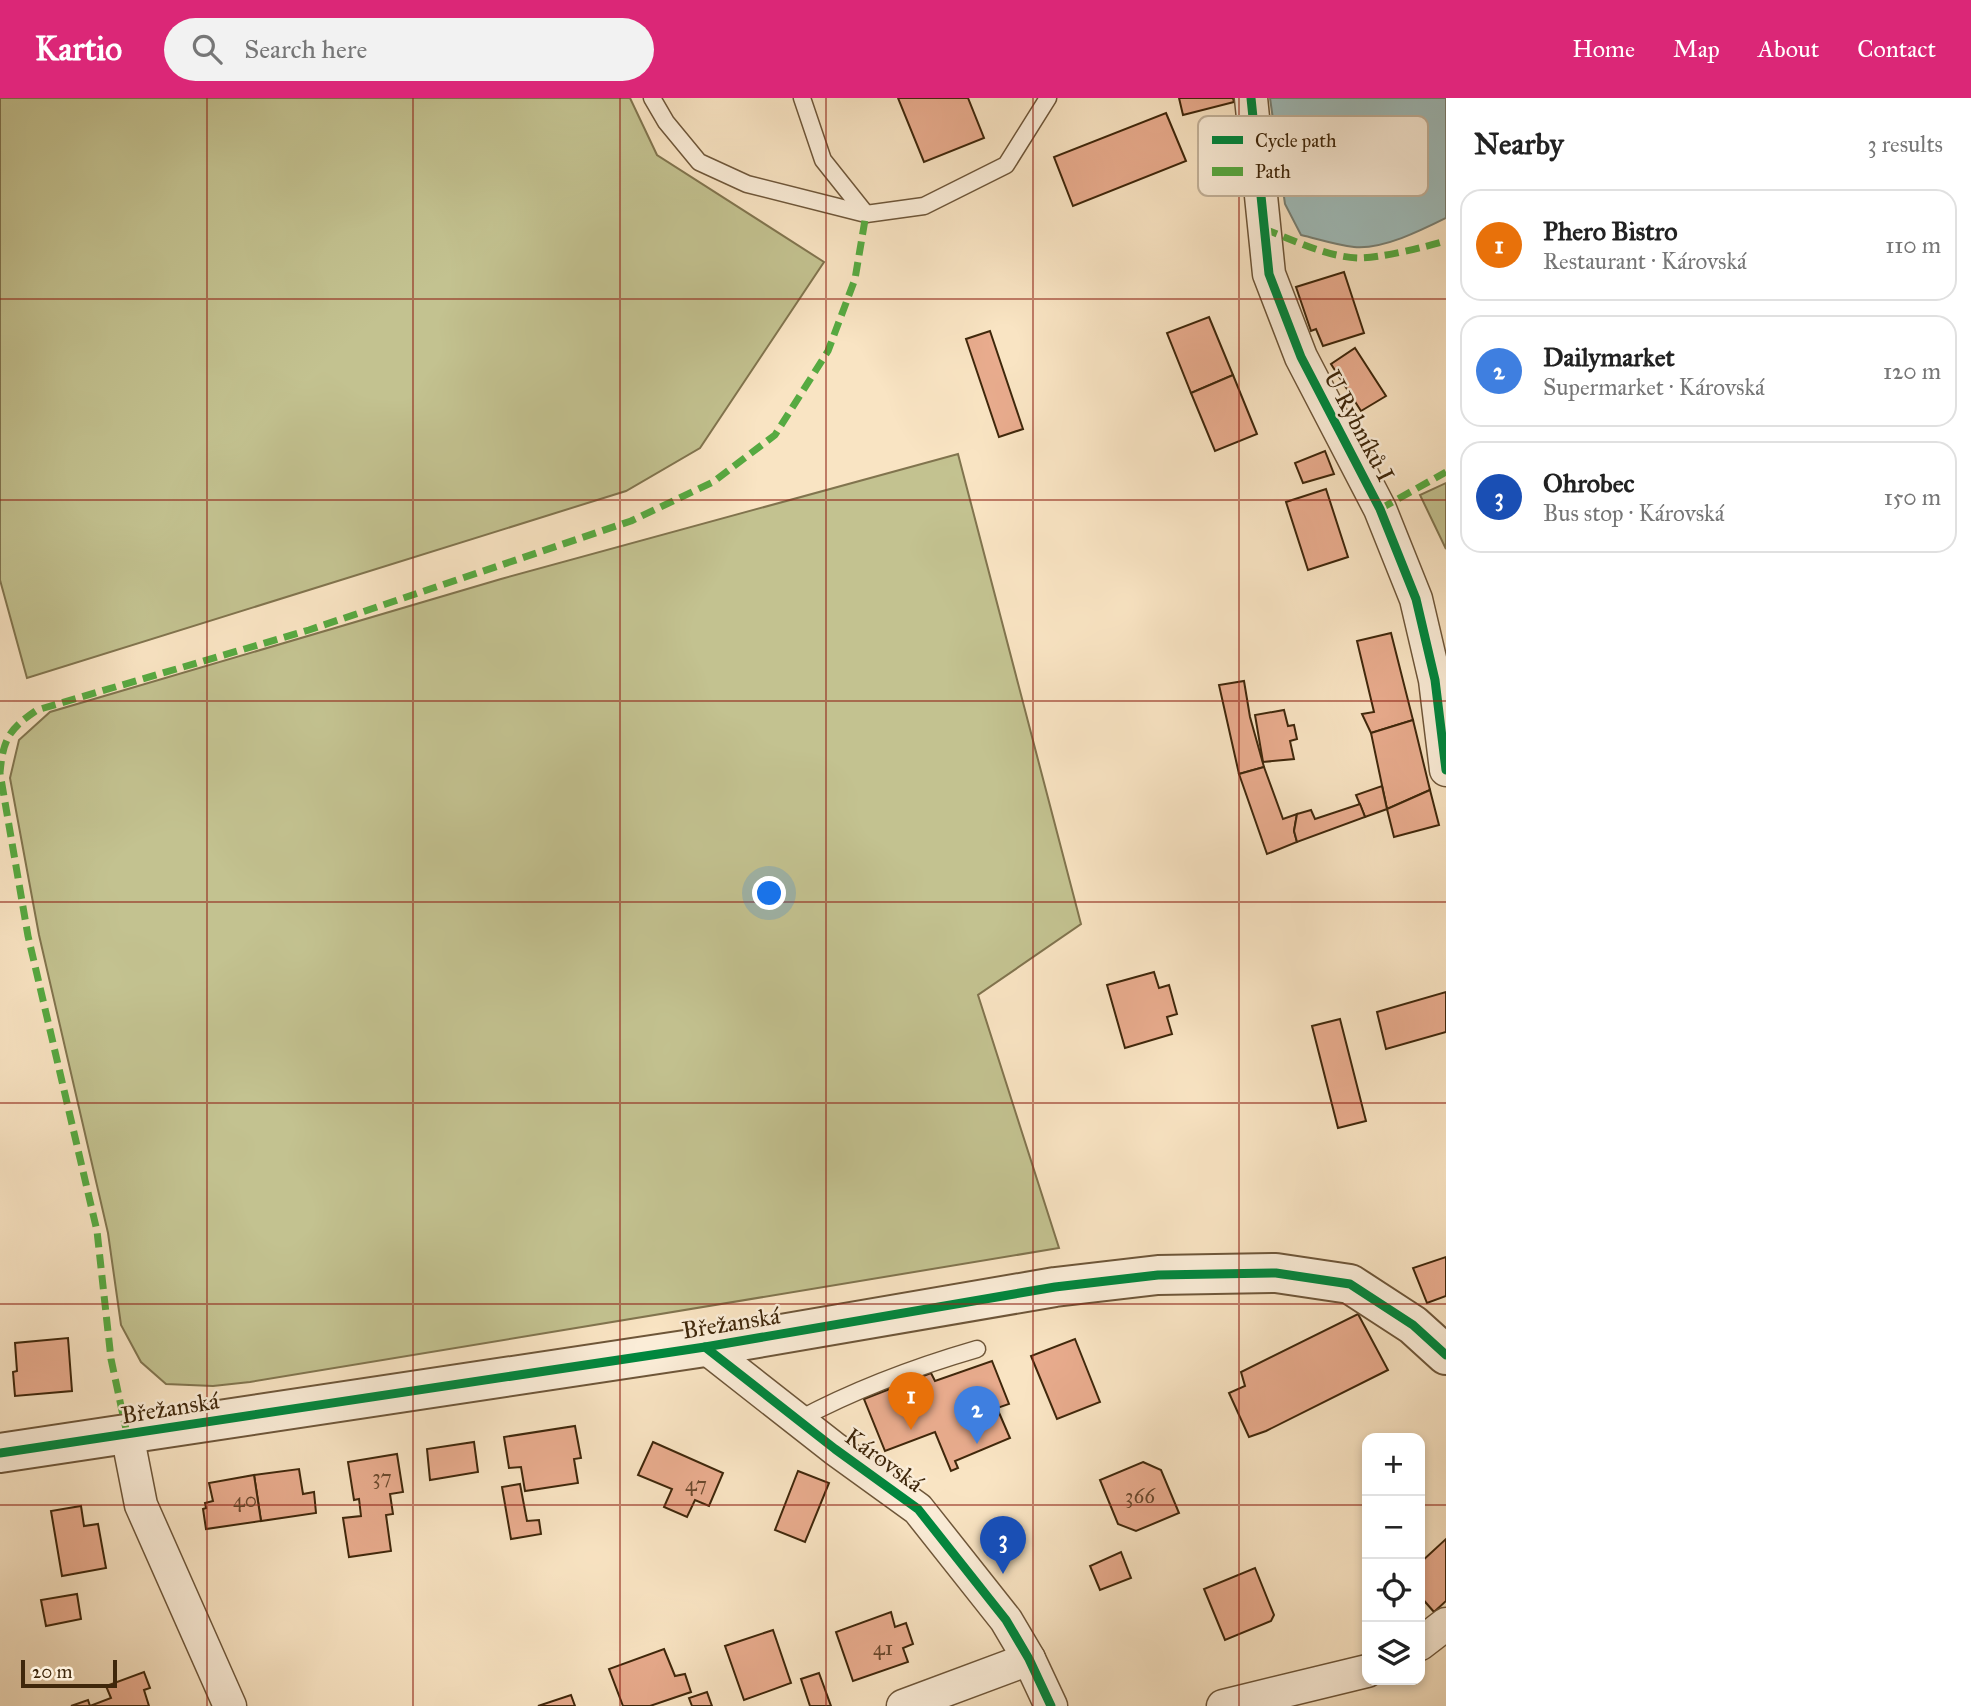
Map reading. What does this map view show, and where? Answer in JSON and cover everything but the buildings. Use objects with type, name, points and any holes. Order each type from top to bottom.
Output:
[{"type":"street","name":"U Rybníků I","points":[[1251,98],[1253,116]]},
{"type":"street","name":"U Rybníků I","points":[[1261,196],[1269,274],[1301,357],[1380,509],[1416,599],[1435,680],[1446,770]]},
{"type":"street","name":"Břežanská","points":[[0,1454],[705,1347],[1055,1287],[1158,1275],[1276,1273],[1350,1284],[1413,1325],[1446,1355]]},
{"type":"street","name":"Károvská","points":[[705,1347],[798,1420],[918,1508],[1006,1620],[1029,1659],[1051,1706]]},
{"type":"street","points":[[127,1434],[141,1504],[230,1706]]},
{"type":"street","points":[[1425,1640],[1446,1624]]},
{"type":"street","points":[[903,1706],[1029,1659]]},
{"type":"street","points":[[1223,1706],[1362,1672]]},
{"type":"lane","points":[[652,98],[666,122],[699,162],[747,184],[866,214],[924,206],[1006,165],[1048,98]]},
{"type":"lane","points":[[802,98],[823,160],[866,214]]},
{"type":"lane","points":[[798,1420],[832,1402],[905,1373],[977,1349]]},
{"type":"shaded area","points":[[0,98],[630,98],[657,155],[824,262],[700,448],[626,491],[27,678],[0,580]]},
{"type":"shaded area","points":[[958,454],[1081,924],[978,995],[1059,1248],[250,1382],[213,1386],[166,1384],[141,1362],[121,1325],[108,1233],[39,935],[10,778],[19,740],[50,712],[501,579]]},
{"type":"shaded area","points":[[1446,483],[1446,549],[1420,495]]},
{"type":"water","points":[[1270,98],[1446,98],[1446,218],[1401,238],[1365,247],[1341,245],[1301,235],[1285,204],[1284,196],[1428,196],[1428,116],[1273,116]]},
{"type":"marked path","points":[[127,1434],[111,1359],[97,1231],[28,936],[0,773],[3,751],[9,736],[37,710],[309,630],[631,521],[713,482],[775,435],[828,351],[855,279],[866,214]]},
{"type":"marked path","points":[[1264,229],[1322,251],[1359,258],[1446,241]]},
{"type":"marked path","points":[[1380,509],[1446,472]]},
{"type":"cycle path","points":[[1251,98],[1253,116]]},
{"type":"cycle path","points":[[1261,196],[1269,274],[1301,357],[1380,509],[1416,599],[1435,680],[1446,770]]},
{"type":"cycle path","points":[[0,1453],[705,1347],[1055,1287],[1158,1275],[1276,1273],[1350,1284],[1413,1325],[1446,1355]]},
{"type":"cycle path","points":[[705,1347],[835,1449],[918,1509],[1006,1620],[1029,1659],[1051,1706]]},
{"type":"place","name":"Phero Bistro","points":[[911,1430]]},
{"type":"place","name":"Dailymarket","points":[[977,1444]]},
{"type":"place","name":"Ohrobec","points":[[1003,1574]]}]
